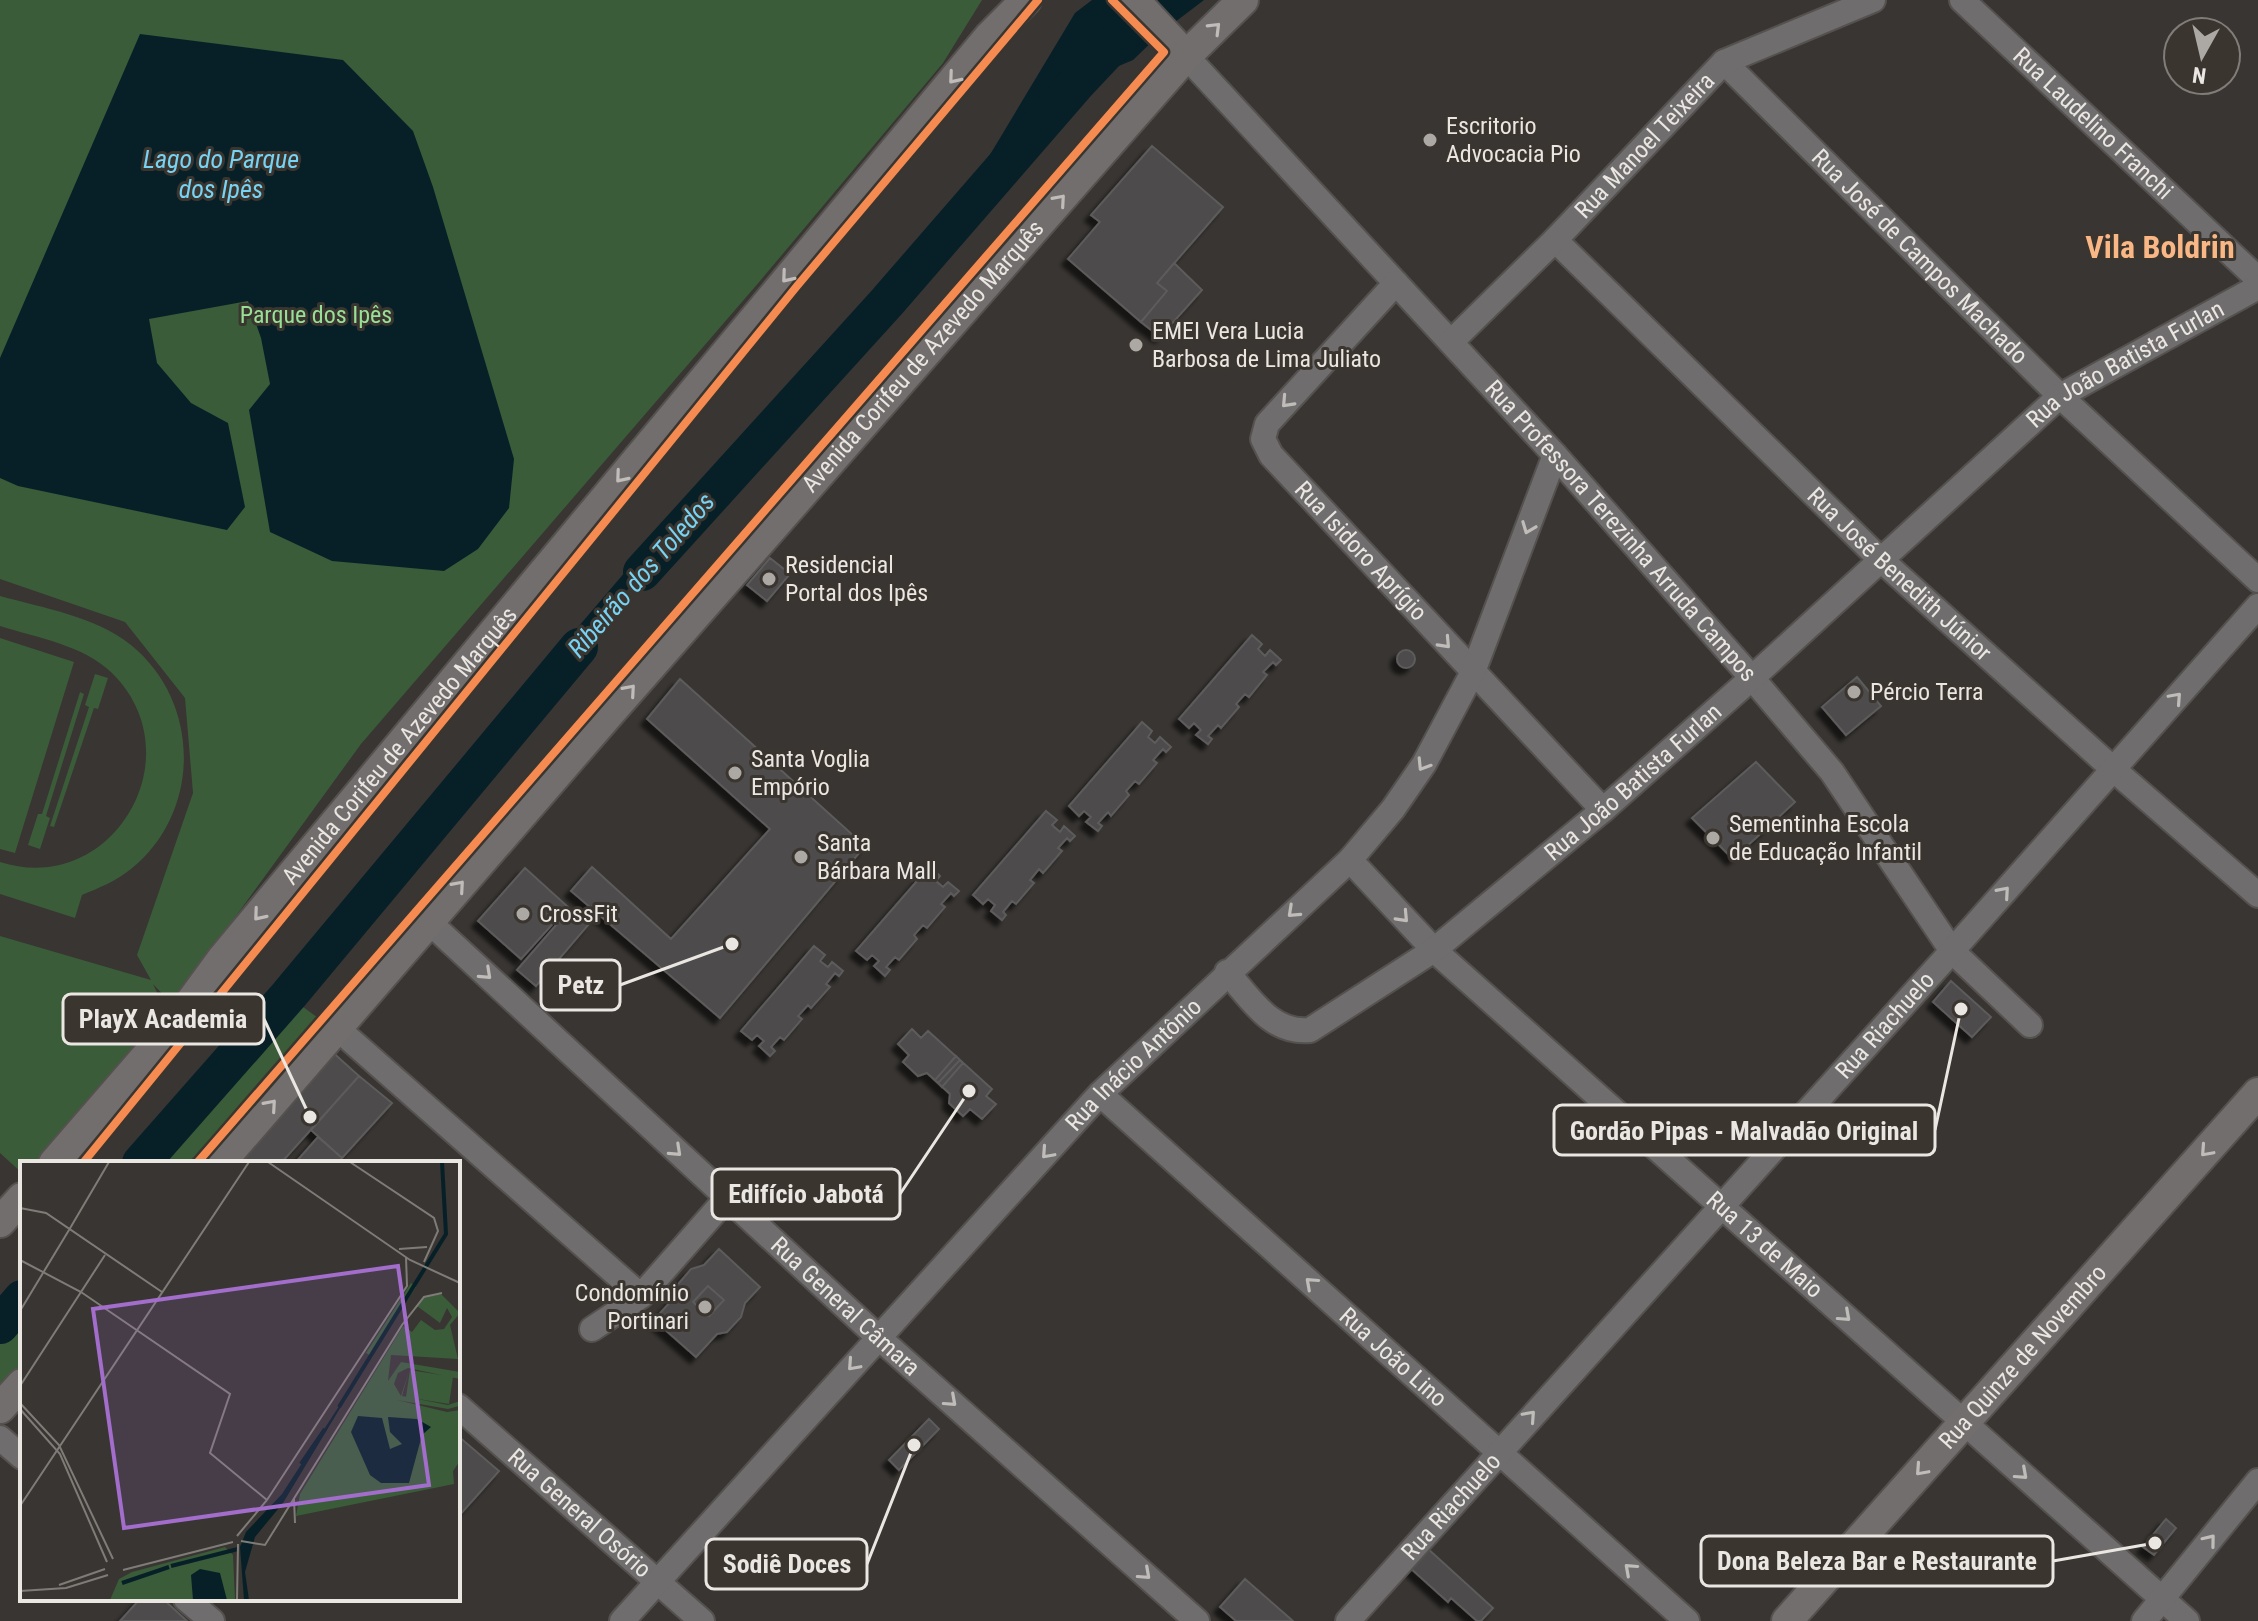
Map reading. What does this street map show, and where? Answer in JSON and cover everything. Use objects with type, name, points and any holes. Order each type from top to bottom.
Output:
[{"type":"main road","points":[[989,37],[1002,0]]},
{"type":"main road","name":"Avenida Corifeu de Azevedo Marquês","points":[[56,1161],[176,1022],[222,959],[989,37],[1026,0]]},
{"type":"main road","points":[[1134,0],[1178,48]]},
{"type":"main road","name":"Avenida Corifeu de Azevedo Marquês","points":[[222,1161],[1178,48],[1243,0]]},
{"type":"main road","name":"Rua Quinze de Novembro","points":[[1787,1621],[2258,1093]]},
{"type":"main road","points":[[0,1222],[20,1200]]},
{"type":"main road","points":[[0,1408],[20,1386]]},
{"type":"street","name":"Rua Manoel Teixeira","points":[[1451,342],[1555,240],[1724,62],[1873,0]]},
{"type":"street","name":"Rua Laudelino Franchi","points":[[1962,0],[2258,279]]},
{"type":"street","name":"Rua Professora Terezinha Arruda Campos","points":[[1178,48],[1555,455],[1752,678],[1832,772],[1952,951],[2030,1025]]},
{"type":"street","name":"Rua José de Campos Machado","points":[[1724,62],[2060,396],[2258,580]]},
{"type":"street","name":"Rua José Benedith Júnior","points":[[1555,240],[1880,559],[2258,895]]},
{"type":"street","name":"Rua Isidoro Aprígio","points":[[1396,283],[1267,424],[1263,439],[1271,455],[1603,810]]},
{"type":"street","name":"Rua João Batista Furlan","points":[[1227,972],[1267,1017],[1281,1028],[1295,1032],[1310,1030],[1434,950],[1603,810],[2060,396],[2258,287]]},
{"type":"street","name":"Rua Inácio Antônio","points":[[622,1621],[1100,1094],[1350,860],[1393,809],[1424,764],[1473,672],[1555,455]]},
{"type":"street","name":"Rua Riachuelo","points":[[1348,1621],[1952,951],[2258,606]]},
{"type":"street","name":"Rua 13 de Maio","points":[[1350,860],[1434,950],[2187,1621]]},
{"type":"street","name":"Rua General Câmara","points":[[428,921],[878,1337],[1197,1621]]},
{"type":"street","points":[[338,1029],[641,1296]]},
{"type":"street","name":"Rua João Lino","points":[[1100,1094],[1687,1621]]},
{"type":"street","points":[[592,1329],[641,1296],[727,1198]]},
{"type":"street","name":"Rua General Osório","points":[[460,1408],[702,1621]]},
{"type":"street","points":[[0,1438],[20,1455]]},
{"type":"street","points":[[2144,1621],[2258,1481]]},
{"type":"street","points":[[188,1601],[212,1621]]},
{"type":"green space","name":"Parque dos Ipês","points":[[0,0],[982,0],[943,63],[760,281],[361,744],[172,1004],[153,984],[170,1020],[43,1161],[20,1161],[20,1171],[0,1153],[0,936],[151,980],[137,955],[193,793],[185,698],[125,622],[0,579]]},
{"type":"green space","points":[[0,596],[85,620],[131,645],[154,669],[171,696],[180,726],[184,757],[181,788],[171,818],[154,845],[131,869],[82,895],[75,918],[0,894],[0,862],[40,868],[77,859],[107,840],[130,812],[143,779],[146,743],[136,706],[112,673],[74,649],[0,626]]},
{"type":"green space","points":[[0,638],[74,662],[15,853],[0,849]]},
{"type":"green space","points":[[95,674],[108,678],[98,709],[94,708],[54,827],[50,826],[89,707],[85,705]]},
{"type":"green space","points":[[80,692],[84,694],[46,816],[50,818],[40,849],[28,845],[38,814],[42,814]]},
{"type":"green space","points":[[288,996],[321,1020],[199,1161],[143,1161]]},
{"type":"green space","points":[[20,1301],[20,1366],[0,1389],[0,1325]]},
{"type":"water","points":[[1092,0],[1204,0],[1162,32],[1133,60],[1076,84],[887,302],[675,533],[315,963],[308,965],[434,803],[438,791],[720,461],[982,168],[1075,13]]},
{"type":"water","name":"Lago do Parque dos Ipês","points":[[140,34],[343,60],[413,131],[433,187],[514,459],[509,508],[478,549],[444,571],[332,561],[270,532],[249,410],[270,384],[261,338],[248,301],[149,319],[157,363],[191,403],[228,423],[245,507],[227,530],[18,486],[0,478],[0,358]]},
{"type":"building","points":[[1152,146],[1223,207],[1157,283],[1167,291],[1141,322],[1068,259],[1100,222],[1091,215]]},
{"type":"building","points":[[1174,263],[1202,290],[1160,337],[1141,322],[1167,291],[1157,283]]},
{"type":"building","name":"Residencial Portal dos Ipês","points":[[770,558],[790,574],[767,601],[747,585]]},
{"type":"building","points":[[1252,635],[1262,644],[1258,649],[1265,656],[1270,650],[1281,660],[1276,665],[1273,662],[1263,672],[1267,675],[1249,697],[1245,694],[1236,704],[1239,707],[1221,728],[1218,725],[1208,736],[1212,739],[1208,744],[1196,735],[1201,730],[1194,723],[1189,728],[1179,719]]},
{"type":"building","points":[[1406,650],[1415,659],[1406,668],[1397,659]]},
{"type":"building","name":"Pércio Terra","points":[[1857,677],[1881,706],[1846,735],[1822,707]]},
{"type":"building","name":"Santa Bárbara Mall","points":[[680,679],[865,846],[720,1018],[571,891],[592,867],[671,939],[770,829],[647,719]]},
{"type":"building","points":[[1142,722],[1152,731],[1148,737],[1155,743],[1160,737],[1171,747],[1166,752],[1163,749],[1153,760],[1157,763],[1139,784],[1135,781],[1126,791],[1129,795],[1111,816],[1108,812],[1098,823],[1102,826],[1098,831],[1086,822],[1091,817],[1084,811],[1079,816],[1069,806]]},
{"type":"building","points":[[1756,762],[1795,802],[1733,859],[1692,818]]},
{"type":"building","points":[[1046,811],[1057,820],[1052,825],[1060,832],[1064,826],[1075,836],[1070,841],[1067,838],[1058,848],[1062,851],[1043,873],[1039,869],[1030,880],[1034,883],[1016,904],[1012,901],[1003,912],[1006,915],[1002,920],[991,911],[995,905],[988,899],[983,904],[973,895]]},
{"type":"building","points":[[930,866],[940,876],[936,881],[943,887],[948,882],[959,891],[954,896],[951,893],[941,904],[945,907],[927,928],[923,925],[914,935],[917,939],[899,960],[895,957],[886,967],[890,970],[885,976],[874,966],[879,961],[872,955],[867,960],[856,951]]},
{"type":"building","name":"CrossFit","points":[[525,868],[568,907],[521,959],[478,921]]},
{"type":"building","points":[[570,909],[589,924],[536,986],[517,970]]},
{"type":"building","points":[[814,946],[825,955],[820,961],[828,967],[832,962],[843,971],[839,976],[835,973],[826,984],[830,987],[811,1008],[808,1005],[798,1016],[802,1019],[784,1040],[780,1037],[771,1047],[775,1051],[770,1056],[759,1046],[764,1041],[757,1035],[752,1040],[741,1031]]},
{"type":"building","points":[[1951,981],[1991,1017],[1972,1037],[1933,1002]]},
{"type":"building","points":[[912,1029],[921,1038],[928,1031],[960,1060],[938,1083],[927,1073],[918,1076],[903,1062],[909,1055],[898,1044]]},
{"type":"building","points":[[329,1049],[359,1076],[283,1161],[246,1161],[236,1152]]},
{"type":"building","points":[[956,1056],[963,1063],[942,1087],[935,1080]]},
{"type":"building","points":[[960,1060],[992,1089],[986,1096],[996,1104],[982,1119],[970,1109],[963,1116],[949,1103],[950,1094],[938,1083]]},
{"type":"building","points":[[359,1076],[392,1103],[342,1158],[311,1130]]},
{"type":"building","points":[[318,1137],[342,1158],[340,1161],[297,1161]]},
{"type":"building","name":"Condomínio Portinari","points":[[719,1249],[760,1287],[745,1303],[741,1317],[727,1332],[717,1334],[696,1357],[654,1320],[672,1300],[674,1289],[691,1269],[704,1265]]},
{"type":"building","points":[[708,1286],[724,1300],[709,1316],[693,1302]]},
{"type":"building","points":[[929,1419],[939,1429],[899,1470],[889,1460]]},
{"type":"building","points":[[460,1438],[499,1471],[460,1515]]},
{"type":"building","points":[[2166,1519],[2176,1528],[2154,1555],[2143,1547]]},
{"type":"building","points":[[1427,1548],[1493,1608],[1481,1621],[1477,1621],[1451,1598],[1448,1602],[1409,1567]]},
{"type":"building","points":[[1245,1579],[1293,1621],[1236,1621],[1220,1607]]},
{"type":"building","points":[[138,1601],[165,1601],[187,1621],[120,1621]]},
{"type":"waterway","name":"Ribeirão dos Toledos","points":[[642,572],[887,302],[1076,84],[1155,0]]},
{"type":"waterway","name":"Ribeirão dos Toledos","points":[[143,1161],[288,996],[579,647]]},
{"type":"waterway","name":"Ribeirão dos Toledos","points":[[0,1325],[20,1301]]},
{"type":"cycle path","points":[[85,1161],[797,286],[1038,0]]},
{"type":"cycle path","points":[[199,1161],[1164,52],[1112,0]]},
{"type":"place","name":"Escritorio Advocacia Pio","points":[[1430,140]]},
{"type":"place","name":"EMEI Vera Lucia Barbosa de Lima Juliato","points":[[1136,345]]},
{"type":"place","name":"Residencial Portal dos Ipês","points":[[769,579]]},
{"type":"place","name":"Pércio Terra","points":[[1854,692]]},
{"type":"place","name":"Santa Voglia Empório","points":[[735,773]]},
{"type":"place","name":"Sementinha Escola de Educação Infantil","points":[[1713,838]]},
{"type":"place","name":"Santa Bárbara Mall","points":[[801,857]]},
{"type":"place","name":"CrossFit","points":[[523,914]]},
{"type":"place","name":"Petz","points":[[732,944]]},
{"type":"place","name":"Gordão Pipas - Malvadão Original","points":[[1961,1009]]},
{"type":"place","name":"Edifício Jabotá","points":[[969,1091]]},
{"type":"place","name":"PlayX Academia","points":[[310,1117]]},
{"type":"place","name":"Condomínio Portinari","points":[[705,1307]]},
{"type":"place","name":"Sodiê Doces","points":[[914,1445]]},
{"type":"place","name":"Dona Beleza Bar e Restaurante","points":[[2155,1543]]},
{"type":"district","name":"Vila Boldrin","points":[[2160,247]]}]
